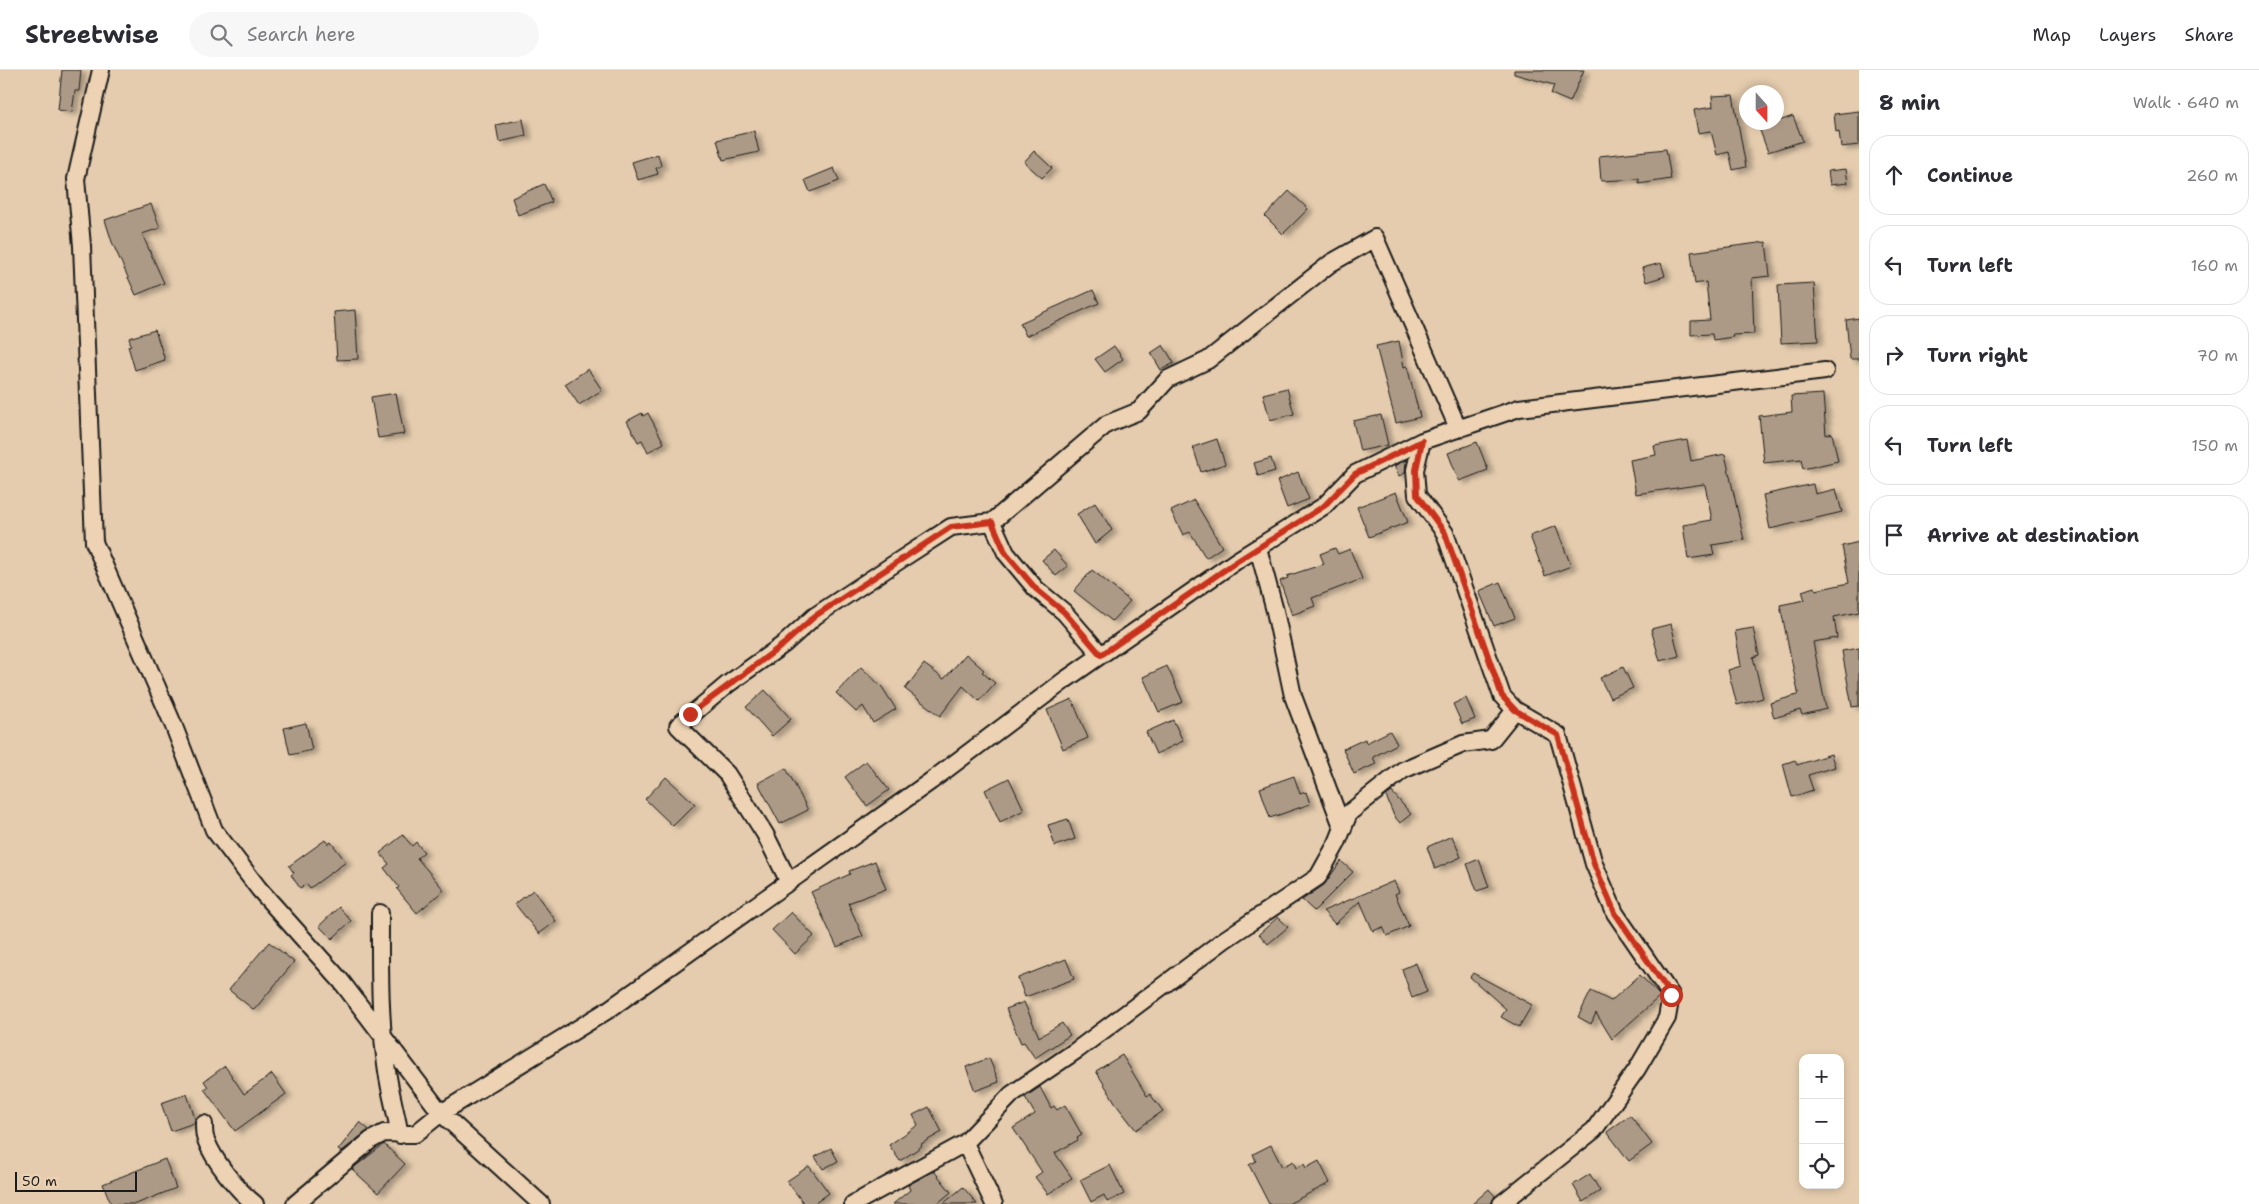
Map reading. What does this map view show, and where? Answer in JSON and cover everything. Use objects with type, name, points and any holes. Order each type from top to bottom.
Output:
[{"type":"street","points":[[101,70],[76,179],[82,246],[94,542],[173,724],[214,830],[259,889],[341,981],[441,1113],[541,1204]]},
{"type":"street","points":[[789,882],[765,834],[727,774],[678,726],[721,690],[784,644],[815,616],[951,527],[992,522],[1108,424],[1139,411],[1168,379],[1208,360],[1331,263],[1375,238],[1458,428]]},
{"type":"street","points":[[294,1204],[371,1140],[384,1133],[415,1134],[441,1113],[608,1010],[931,781],[1101,655],[1258,548],[1324,506],[1355,474],[1422,441],[1518,408],[1825,371]]},
{"type":"street","points":[[1422,441],[1416,470],[1417,495],[1445,533],[1502,696],[1515,710],[1558,735],[1594,864],[1615,913],[1671,995],[1667,1018],[1636,1069],[1594,1130],[1501,1204]]},
{"type":"street","points":[[992,522],[1006,554],[1036,589],[1064,612],[1101,655]]},
{"type":"street","points":[[1258,548],[1275,611],[1293,696],[1343,829]]},
{"type":"street","points":[[853,1204],[965,1143],[1012,1094],[1077,1050],[1224,940],[1318,877],[1343,829],[1349,813],[1402,770],[1463,744],[1491,740],[1515,710]]},
{"type":"street","points":[[380,913],[380,976],[384,1038],[387,1071],[400,1135]]},
{"type":"street","points":[[204,1124],[205,1140],[224,1171],[247,1198],[255,1204]]},
{"type":"street","points":[[965,1143],[994,1204]]},
{"type":"building","points":[[62,70],[81,70],[79,91],[75,91],[72,112],[58,110]]},
{"type":"building","points":[[1514,70],[1584,70],[1570,102],[1551,94],[1554,85],[1514,74]]},
{"type":"building","points":[[1733,95],[1746,167],[1733,170],[1729,152],[1717,155],[1711,131],[1698,133],[1694,110],[1713,107],[1712,96]]},
{"type":"building","points":[[1859,111],[1859,145],[1841,147],[1839,131],[1836,132],[1834,114]]},
{"type":"building","points":[[1793,116],[1803,141],[1768,152],[1760,130],[1784,130],[1784,119]]},
{"type":"building","points":[[523,119],[526,136],[499,142],[496,125]]},
{"type":"building","points":[[754,131],[759,152],[723,160],[717,140]]},
{"type":"building","points":[[1666,149],[1671,179],[1639,184],[1639,179],[1601,181],[1599,156]]},
{"type":"building","points":[[1034,151],[1052,168],[1042,178],[1024,162]]},
{"type":"building","points":[[658,154],[661,166],[656,168],[658,174],[638,180],[632,162]]},
{"type":"building","points":[[834,168],[839,181],[810,192],[805,180]]},
{"type":"building","points":[[1846,169],[1848,183],[1830,185],[1828,171]]},
{"type":"building","points":[[544,184],[552,202],[518,215],[512,198]]},
{"type":"building","points":[[1289,191],[1308,209],[1283,234],[1265,216]]},
{"type":"building","points":[[151,204],[160,228],[142,234],[164,283],[136,295],[112,242],[105,220]]},
{"type":"building","points":[[1766,242],[1770,276],[1752,278],[1754,334],[1732,335],[1733,337],[1713,340],[1712,334],[1691,335],[1691,321],[1710,320],[1706,282],[1695,284],[1691,252]]},
{"type":"building","points":[[1661,263],[1665,276],[1646,282],[1642,268]]},
{"type":"building","points":[[1814,283],[1818,341],[1781,343],[1778,285]]},
{"type":"building","points":[[1093,290],[1099,303],[1026,336],[1020,323]]},
{"type":"building","points":[[355,310],[358,359],[337,360],[334,312]]},
{"type":"building","points":[[1859,318],[1859,359],[1850,359],[1846,320]]},
{"type":"building","points":[[155,330],[165,360],[135,370],[128,346],[131,345],[129,338]]},
{"type":"building","points":[[1399,341],[1404,367],[1407,366],[1420,417],[1396,423],[1376,346]]},
{"type":"building","points":[[1163,345],[1174,363],[1161,370],[1151,353]]},
{"type":"building","points":[[1114,346],[1123,359],[1105,372],[1095,359]]},
{"type":"building","points":[[588,369],[602,390],[579,405],[565,384]]},
{"type":"building","points":[[1287,388],[1294,414],[1270,420],[1263,394]]},
{"type":"building","points":[[396,393],[404,434],[378,438],[371,397]]},
{"type":"building","points":[[1823,394],[1826,435],[1832,433],[1838,461],[1803,469],[1801,459],[1764,463],[1759,416],[1792,412],[1791,396]]},
{"type":"building","points":[[642,413],[643,416],[648,413],[664,443],[648,452],[642,440],[638,442],[627,421]]},
{"type":"building","points":[[1381,415],[1388,445],[1360,451],[1353,421]]},
{"type":"building","points":[[1217,439],[1225,464],[1201,472],[1193,447]]},
{"type":"building","points":[[1687,440],[1691,461],[1725,454],[1744,540],[1712,545],[1714,555],[1688,559],[1683,525],[1712,520],[1705,485],[1636,494],[1630,460],[1656,455],[1654,446]]},
{"type":"building","points":[[1477,442],[1488,470],[1459,481],[1448,453]]},
{"type":"building","points":[[1271,458],[1275,471],[1258,476],[1254,463]]},
{"type":"building","points":[[1406,460],[1405,473],[1399,476],[1394,466]]},
{"type":"building","points":[[1298,472],[1309,499],[1287,508],[1277,481]]},
{"type":"building","points":[[1813,484],[1815,494],[1836,489],[1842,512],[1770,529],[1763,495]]},
{"type":"building","points":[[1396,492],[1408,522],[1369,537],[1357,507]]},
{"type":"building","points":[[1194,500],[1222,547],[1206,558],[1190,532],[1183,535],[1171,511]]},
{"type":"building","points":[[1095,503],[1112,530],[1095,544],[1077,514]]},
{"type":"building","points":[[1556,526],[1571,566],[1545,576],[1530,536]]},
{"type":"building","points":[[1859,542],[1859,612],[1834,617],[1837,638],[1813,642],[1826,709],[1802,715],[1800,710],[1774,718],[1770,703],[1797,695],[1798,692],[1780,605],[1805,600],[1802,591],[1814,587],[1816,590],[1849,583],[1842,546]]},
{"type":"building","points":[[1335,548],[1338,554],[1350,549],[1362,579],[1312,598],[1315,606],[1292,615],[1280,581],[1288,578],[1287,576],[1324,564],[1320,554]]},
{"type":"building","points":[[1054,550],[1068,566],[1056,576],[1042,560]]},
{"type":"building","points":[[1092,570],[1130,601],[1112,621],[1074,591]]},
{"type":"building","points":[[1500,582],[1515,618],[1494,626],[1479,591]]},
{"type":"building","points":[[1671,624],[1679,656],[1660,661],[1651,629]]},
{"type":"building","points":[[1753,628],[1759,655],[1753,657],[1763,698],[1737,705],[1728,670],[1741,666],[1735,631]]},
{"type":"building","points":[[1859,648],[1859,706],[1852,707],[1842,651]]},
{"type":"building","points":[[966,654],[995,683],[979,701],[963,686],[940,716],[905,689],[924,664],[944,679]]},
{"type":"building","points":[[1167,666],[1183,702],[1159,712],[1143,677]]},
{"type":"building","points":[[861,667],[882,687],[896,709],[873,723],[863,706],[856,712],[836,693]]},
{"type":"building","points":[[1623,667],[1633,688],[1610,698],[1600,678]]},
{"type":"building","points":[[765,690],[791,719],[772,736],[746,707]]},
{"type":"building","points":[[1466,698],[1475,719],[1462,724],[1453,704]]},
{"type":"building","points":[[1072,699],[1088,738],[1063,749],[1047,710]]},
{"type":"building","points":[[1173,720],[1183,741],[1156,754],[1146,732]]},
{"type":"building","points":[[306,723],[312,750],[290,755],[284,728]]},
{"type":"building","points":[[1390,731],[1397,744],[1373,757],[1376,764],[1354,774],[1343,749],[1365,739],[1366,743]]},
{"type":"building","points":[[1831,754],[1835,767],[1808,775],[1813,790],[1792,797],[1783,764],[1795,760],[1797,765]]},
{"type":"building","points":[[866,761],[889,790],[867,806],[845,777]]},
{"type":"building","points":[[786,768],[808,810],[780,824],[758,783]]},
{"type":"building","points":[[1294,776],[1300,794],[1306,792],[1310,804],[1270,818],[1260,788]]},
{"type":"building","points":[[666,777],[695,804],[673,826],[645,799]]},
{"type":"building","points":[[1009,778],[1024,810],[1000,822],[985,790]]},
{"type":"building","points":[[1392,792],[1411,814],[1400,823],[1394,816],[1386,796]]},
{"type":"building","points":[[1068,819],[1075,839],[1055,846],[1048,825]]},
{"type":"building","points":[[403,835],[412,846],[416,842],[424,852],[417,858],[444,890],[417,913],[397,889],[399,887],[384,868],[389,864],[380,853]]},
{"type":"building","points":[[1452,836],[1461,857],[1435,869],[1427,847]]},
{"type":"building","points":[[325,840],[328,844],[331,842],[346,862],[310,888],[307,884],[300,888],[291,875],[294,873],[289,866]]},
{"type":"building","points":[[1479,859],[1489,887],[1477,891],[1467,864]]},
{"type":"building","points":[[875,861],[886,889],[848,903],[863,936],[837,947],[811,892],[850,874],[849,871]]},
{"type":"building","points":[[1341,861],[1353,872],[1314,911],[1302,900],[1324,885]]},
{"type":"building","points":[[1394,881],[1399,892],[1395,894],[1409,926],[1387,936],[1383,927],[1373,931],[1360,901],[1335,924],[1323,911]]},
{"type":"building","points":[[533,890],[556,921],[539,934],[515,904]]},
{"type":"building","points":[[339,907],[351,921],[332,939],[319,926]]},
{"type":"building","points":[[791,912],[814,936],[795,954],[772,930]]},
{"type":"building","points":[[1278,917],[1288,927],[1268,944],[1259,934]]},
{"type":"building","points":[[269,942],[294,962],[254,1010],[229,990]]},
{"type":"building","points":[[1066,959],[1074,979],[1025,997],[1018,978]]},
{"type":"building","points":[[1416,963],[1427,992],[1412,998],[1402,969]]},
{"type":"building","points":[[1473,973],[1532,1005],[1519,1027],[1501,1017],[1506,1009],[1470,977]]},
{"type":"building","points":[[1640,975],[1660,996],[1612,1039],[1596,1013],[1591,1024],[1578,1017],[1591,991],[1611,1001]]},
{"type":"building","points":[[1024,1002],[1039,1037],[1062,1023],[1070,1035],[1035,1058],[1024,1042],[1021,1043],[1006,1009]]},
{"type":"building","points":[[1122,1055],[1147,1096],[1150,1094],[1163,1111],[1136,1130],[1118,1107],[1096,1071]]},
{"type":"building","points":[[989,1058],[999,1082],[975,1091],[966,1067]]},
{"type":"building","points":[[225,1066],[244,1094],[272,1074],[286,1094],[235,1131],[204,1089],[208,1087],[204,1081]]},
{"type":"building","points":[[1040,1087],[1051,1108],[1054,1106],[1057,1110],[1065,1105],[1082,1135],[1077,1138],[1078,1140],[1055,1153],[1072,1178],[1048,1194],[1035,1177],[1042,1172],[1013,1128],[1035,1114],[1025,1097]]},
{"type":"building","points":[[187,1094],[195,1119],[194,1123],[171,1131],[161,1103]]},
{"type":"building","points":[[929,1107],[942,1132],[921,1144],[922,1146],[900,1161],[889,1145],[918,1125],[913,1115]]},
{"type":"building","points":[[1630,1115],[1652,1144],[1629,1161],[1607,1132]]},
{"type":"building","points":[[360,1122],[369,1130],[341,1152],[338,1150]]},
{"type":"building","points":[[384,1144],[405,1164],[378,1193],[352,1169]]},
{"type":"building","points":[[1271,1145],[1282,1167],[1293,1161],[1296,1168],[1304,1164],[1306,1168],[1319,1161],[1330,1183],[1288,1204],[1269,1204],[1249,1165],[1256,1161],[1253,1154]]},
{"type":"building","points":[[831,1148],[838,1161],[823,1169],[815,1157]]},
{"type":"building","points":[[165,1159],[176,1188],[136,1204],[111,1204],[103,1184]]},
{"type":"building","points":[[1110,1165],[1124,1194],[1107,1202],[1104,1195],[1091,1202],[1080,1180]]},
{"type":"building","points":[[809,1166],[829,1193],[814,1204],[804,1204],[787,1181]]},
{"type":"building","points":[[934,1171],[951,1192],[937,1204],[893,1204],[910,1190],[908,1185]]},
{"type":"building","points":[[1590,1174],[1600,1191],[1583,1202],[1573,1185]]},
{"type":"building","points":[[963,1187],[977,1204],[943,1204]]},
{"type":"building","points":[[1489,1189],[1495,1196],[1491,1204],[1472,1204]]},
{"type":"route","points":[[690,714],[784,644],[815,616],[951,527],[992,522],[1006,554],[1036,589],[1064,612],[1101,655],[1236,562],[1324,506],[1355,474],[1422,441],[1416,470],[1417,495],[1445,533],[1502,696],[1515,710],[1558,735],[1594,864],[1615,913],[1671,995]]}]
